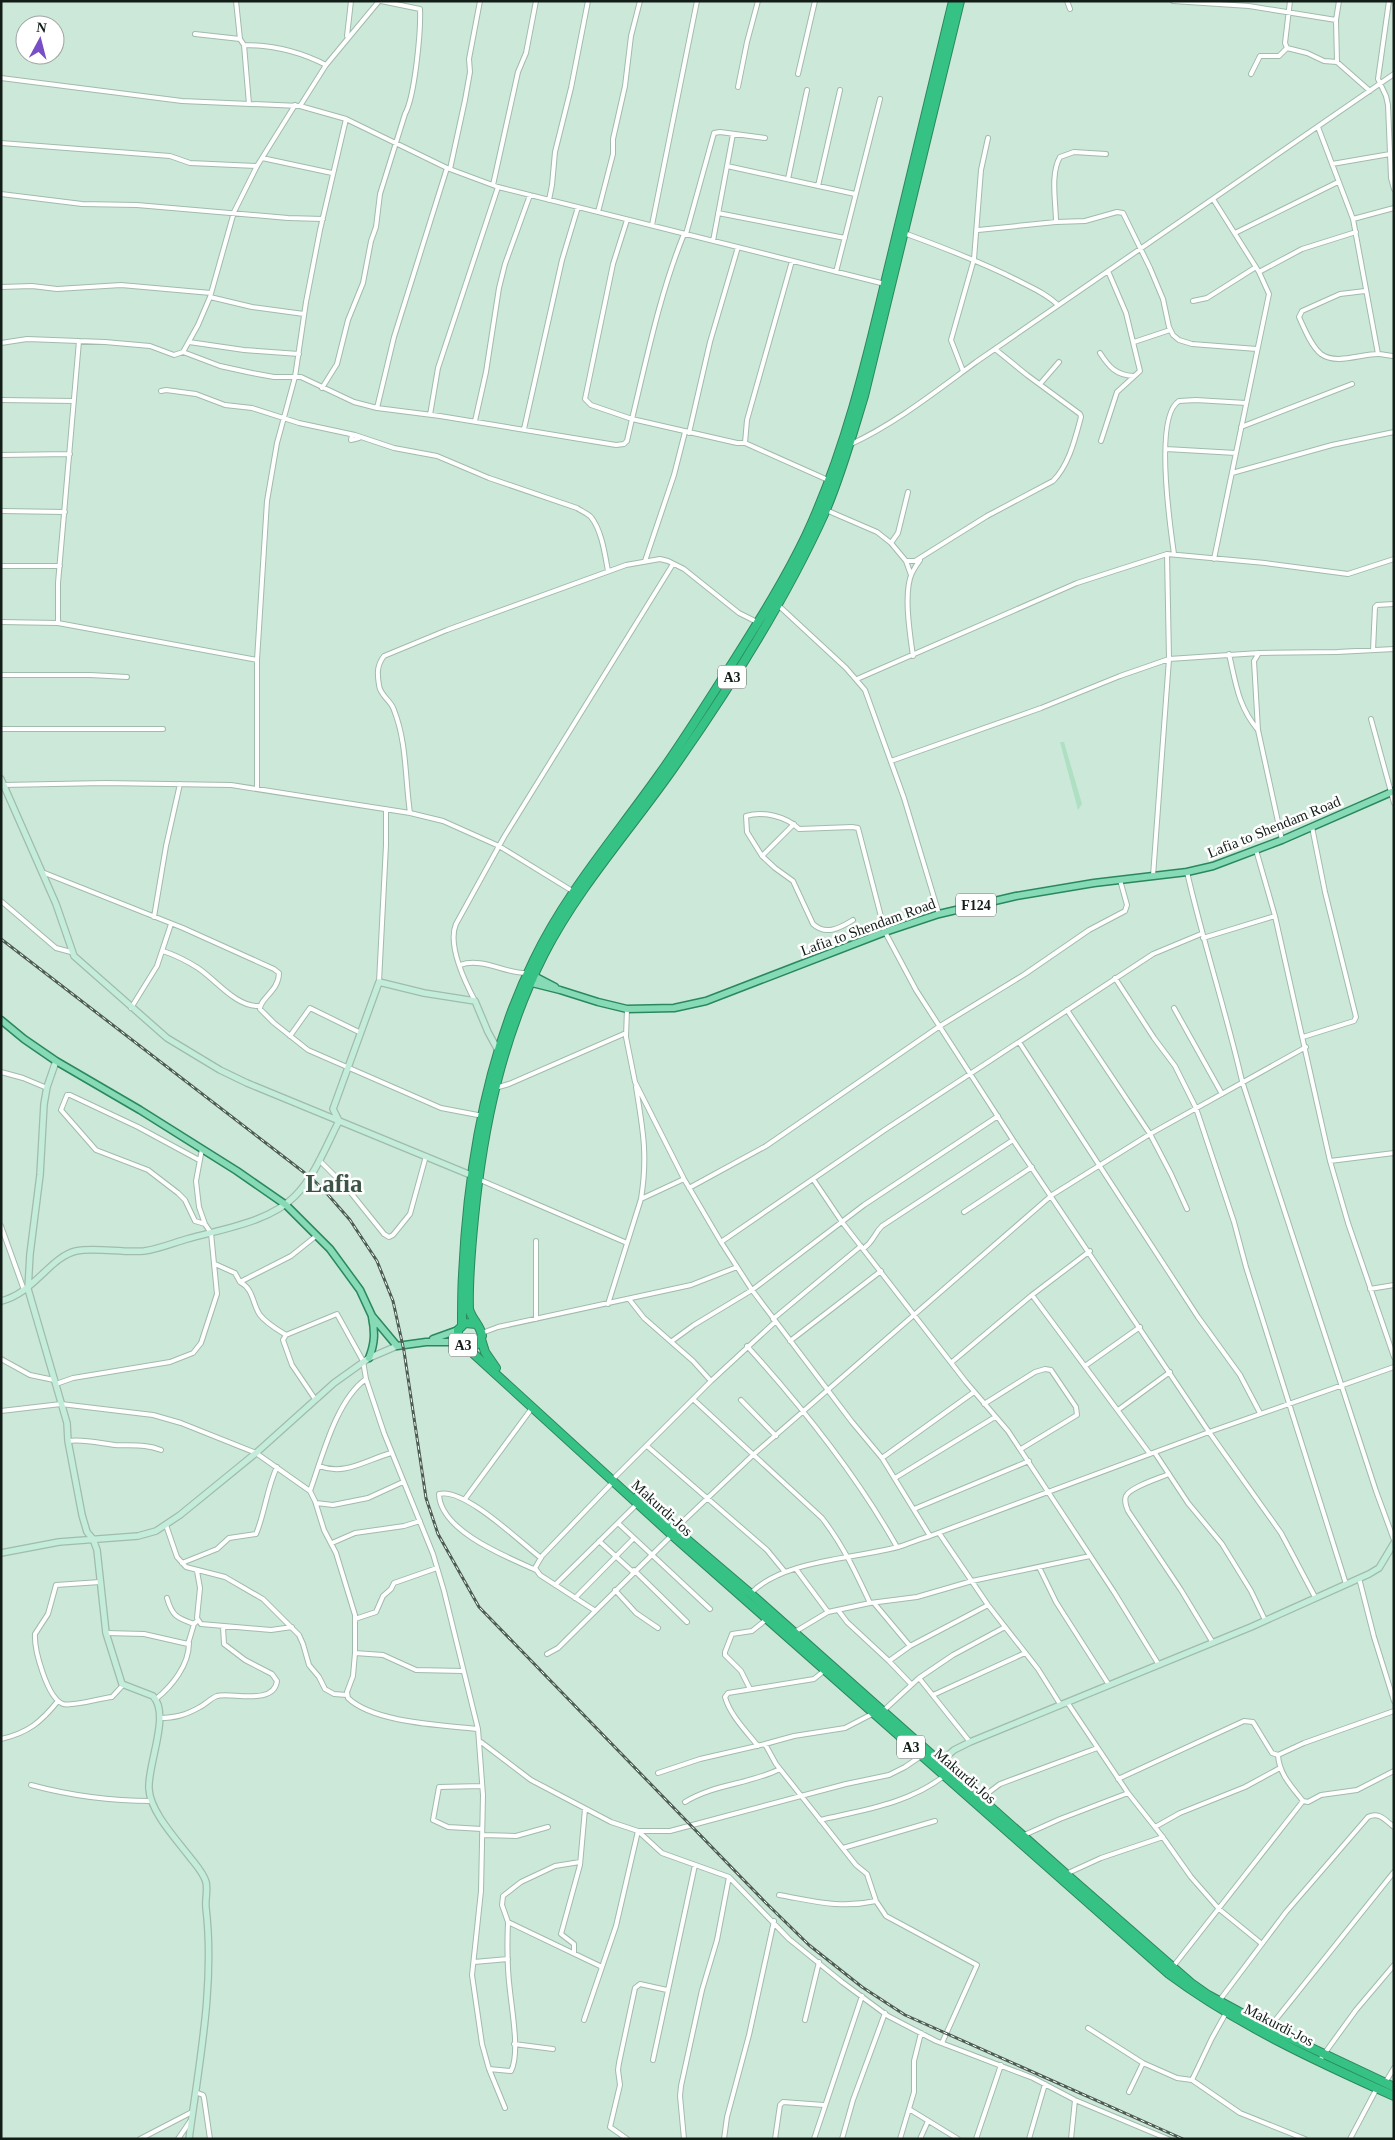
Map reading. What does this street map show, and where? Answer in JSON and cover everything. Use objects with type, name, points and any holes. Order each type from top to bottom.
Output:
[{"type":"highway","name":"A3","points":[[953,1],[926,127],[904,233],[864,396],[826,510],[774,603],[672,769],[604,861],[545,953],[527,977],[495,1088],[476,1177],[469,1297],[471,1317],[481,1336],[473,1346],[463,1344],[457,1337],[460,1328],[463,1276],[483,1116],[512,1010],[527,977],[548,933],[574,892],[661,772],[758,622],[774,603],[830,480],[848,425],[926,127],[960,1]]},
{"type":"highway","name":"A3","points":[[460,1328],[468,1322],[476,1324]]},
{"type":"highway","name":"Makurdi-Jos","points":[[481,1336],[485,1352],[499,1371],[637,1503],[673,1532]]},
{"type":"highway","name":"Makurdi-Jos","points":[[463,1344],[532,1408],[673,1532],[793,1633],[937,1765],[980,1799],[1172,1968],[1218,2001],[1394,2096]]},
{"type":"highway","name":"Makurdi-Jos","points":[[748,1597],[767,1619],[825,1670],[878,1712],[921,1756],[937,1765],[944,1776],[1169,1974],[1204,2000],[1226,2013],[1321,2057],[1394,2087]]},
{"type":"main road","name":"Lafia to Shendam Road","points":[[527,977],[560,990],[627,1009],[674,1008],[706,1001],[885,932],[939,914],[1016,896],[1187,872],[1213,866],[1282,840],[1392,792]]},
{"type":"main road","points":[[1,1020],[56,1061],[202,1149],[286,1205],[330,1249],[350,1274],[372,1316],[397,1346],[426,1342],[463,1344]]},
{"type":"main road","points":[[366,1359],[374,1345],[375,1332],[372,1316]]},
{"type":"main road","points":[[426,1342],[460,1328]]},
{"type":"street","points":[[236,1],[240,38],[244,45],[249,104]]},
{"type":"street","points":[[347,38],[351,1]]},
{"type":"street","points":[[183,352],[210,295],[234,212],[257,166],[297,106],[347,38],[380,1],[418,7],[420,9],[417,54],[410,103],[380,194],[376,227],[371,241],[363,283],[348,320],[337,364],[322,388]]},
{"type":"street","points":[[377,408],[394,337],[448,169],[465,100],[470,72],[469,59],[480,1]]},
{"type":"street","points":[[493,185],[518,72],[526,53],[536,1]]},
{"type":"street","points":[[549,200],[555,152],[571,88],[588,1]]},
{"type":"street","points":[[598,212],[613,154],[613,139],[625,86],[631,36],[640,1]]},
{"type":"street","points":[[652,226],[697,1]]},
{"type":"street","points":[[738,87],[758,1]]},
{"type":"street","points":[[798,74],[815,1]]},
{"type":"street","points":[[1067,1],[1070,9]]},
{"type":"street","points":[[1173,1],[1249,6],[1336,20]]},
{"type":"street","points":[[1250,74],[1260,56],[1279,56],[1286,48],[1290,1]]},
{"type":"street","points":[[1337,62],[1336,20],[1339,1]]},
{"type":"street","points":[[1389,1],[1382,46],[1379,84],[1386,96],[1388,105],[1394,189]]},
{"type":"street","points":[[195,34],[240,38]]},
{"type":"street","points":[[244,45],[281,49],[312,58],[326,65]]},
{"type":"street","points":[[1286,48],[1307,53],[1324,61],[1337,62],[1370,91]]},
{"type":"street","points":[[849,445],[874,434],[1108,270],[1394,74]]},
{"type":"street","points":[[1,78],[182,101],[297,106],[346,119],[448,169],[498,187],[885,284]]},
{"type":"street","points":[[788,179],[807,90]]},
{"type":"street","points":[[818,186],[840,90]]},
{"type":"street","points":[[836,272],[880,99]]},
{"type":"street","points":[[258,789],[258,660],[267,501],[277,443],[295,377],[304,314],[322,219],[346,119]]},
{"type":"street","points":[[1318,127],[1353,219],[1378,354]]},
{"type":"street","points":[[1,343],[27,339],[150,346],[174,355],[183,352],[220,366],[252,374],[295,377],[354,402],[377,408],[621,445],[627,440],[669,274],[685,234],[713,135],[717,132],[765,138]]},
{"type":"street","points":[[713,241],[733,134]]},
{"type":"street","points":[[963,371],[951,340],[974,259],[978,230],[981,170],[988,138]]},
{"type":"street","points":[[1,143],[170,156],[190,163],[257,166]]},
{"type":"street","points":[[1056,222],[1055,177],[1056,166],[1060,157],[1074,152],[1106,154]]},
{"type":"street","points":[[1332,164],[1390,154]]},
{"type":"street","points":[[262,158],[332,173]]},
{"type":"street","points":[[727,166],[855,194]]},
{"type":"street","points":[[1235,233],[1338,182]]},
{"type":"street","points":[[430,415],[438,368],[498,187]]},
{"type":"street","points":[[1,194],[82,204],[137,205],[288,218],[322,219]]},
{"type":"street","points":[[475,422],[486,372],[499,288],[505,264],[530,195]]},
{"type":"street","points":[[1213,199],[1259,272],[1269,294],[1214,558]]},
{"type":"street","points":[[524,429],[562,260],[578,207]]},
{"type":"street","points":[[1353,219],[1394,208]]},
{"type":"street","points":[[978,230],[1086,221],[1121,212],[1140,248],[1163,300],[1170,330],[1178,339],[1192,344],[1257,349]]},
{"type":"street","points":[[718,213],[845,238]]},
{"type":"street","points":[[627,220],[613,264],[585,399],[591,405],[632,419],[737,443],[745,443],[830,480]]},
{"type":"street","points":[[1259,272],[1302,250],[1356,232]]},
{"type":"street","points":[[904,233],[974,259],[1045,294],[1058,305]]},
{"type":"street","points":[[646,561],[687,432],[710,342],[738,247]]},
{"type":"street","points":[[745,443],[747,420],[780,311],[792,261]]},
{"type":"street","points":[[1193,301],[1199,301],[1215,293],[1256,268]]},
{"type":"street","points":[[1100,353],[1112,369],[1122,375],[1133,376],[1139,374],[1134,342],[1126,313],[1108,270]]},
{"type":"street","points":[[1,287],[32,286],[57,289],[122,285],[210,295],[252,306],[304,314]]},
{"type":"street","points":[[1365,291],[1340,294],[1302,311],[1298,317],[1322,355],[1333,358],[1358,358],[1378,354],[1394,356]]},
{"type":"street","points":[[1134,342],[1170,330]]},
{"type":"street","points":[[58,623],[60,566],[79,341]]},
{"type":"street","points":[[189,342],[244,350],[298,354]]},
{"type":"street","points":[[906,561],[915,561],[921,558],[987,516],[1043,487],[1061,473],[1081,417],[1075,409],[995,349]]},
{"type":"street","points":[[1040,384],[1059,362]]},
{"type":"street","points":[[1101,441],[1117,392],[1133,376]]},
{"type":"street","points":[[1241,427],[1352,384]]},
{"type":"street","points":[[161,391],[196,394],[225,405],[252,408],[284,417],[299,424],[352,435],[394,448],[436,456],[489,478],[577,508],[590,516],[595,524],[602,542],[608,572]]},
{"type":"street","points":[[1,400],[74,401]]},
{"type":"street","points":[[1174,554],[1166,490],[1166,449],[1171,410],[1176,402],[1196,400],[1246,403]]},
{"type":"street","points":[[1232,473],[1332,445],[1394,432]]},
{"type":"street","points":[[1166,449],[1236,453]]},
{"type":"street","points":[[1,455],[70,454]]},
{"type":"street","points":[[891,543],[898,534],[908,492]]},
{"type":"street","points":[[1,510],[65,512]]},
{"type":"street","points":[[826,510],[870,529],[891,543],[906,561],[911,575]]},
{"type":"street","points":[[1153,877],[1170,659],[1167,554]]},
{"type":"street","points":[[857,679],[1061,589],[1167,554],[1348,574],[1394,559]]},
{"type":"street","points":[[912,656],[908,605],[911,575],[921,558]]},
{"type":"street","points":[[410,813],[404,751],[396,718],[390,702],[383,696],[379,687],[378,663],[384,656],[447,630],[626,565],[660,559],[684,569],[740,612],[758,622]]},
{"type":"street","points":[[499,1052],[463,978],[452,938],[454,928],[499,846],[673,564]]},
{"type":"street","points":[[1,566],[60,566]]},
{"type":"street","points":[[774,603],[857,679],[865,690],[904,798],[939,914]]},
{"type":"street","points":[[1373,650],[1375,607],[1377,605],[1394,604]]},
{"type":"street","points":[[1,622],[58,623],[258,660]]},
{"type":"street","points":[[891,761],[1041,708],[1120,676],[1170,659],[1229,654],[1394,649]]},
{"type":"street","points":[[1259,653],[1254,661],[1258,730],[1282,840]]},
{"type":"street","points":[[1229,654],[1239,699],[1246,715],[1258,730]]},
{"type":"street","points":[[1,675],[127,677]]},
{"type":"street","points":[[1371,719],[1394,803]]},
{"type":"street","points":[[1,729],[163,729]]},
{"type":"street","points":[[574,892],[499,846],[442,821],[410,813],[231,785],[2,783],[56,904],[72,952],[131,1008],[167,1038],[220,1070],[476,1177],[627,1243]]},
{"type":"street","points":[[154,917],[166,846],[180,784]]},
{"type":"street","points":[[339,1121],[333,1109],[379,982],[386,809]]},
{"type":"street","points":[[853,920],[832,930],[818,929],[813,924],[793,881],[762,856],[747,832],[746,816],[753,814],[784,818],[799,829],[858,828],[885,932],[904,970],[998,1116],[1090,1251],[1209,1432],[1281,1533],[1315,1597]]},
{"type":"street","points":[[762,856],[794,824]]},
{"type":"street","points":[[1303,1037],[1354,1021],[1356,1017],[1325,892],[1312,827]]},
{"type":"street","points":[[1256,850],[1275,916],[1330,1160],[1370,1288],[1394,1357]]},
{"type":"street","points":[[42,872],[171,924],[277,971],[279,976],[276,986],[259,1006]]},
{"type":"street","points":[[937,1765],[954,1750],[970,1742],[1213,1643],[1359,1578],[1379,1568],[1394,1541],[1242,1081],[1202,936],[1187,872]]},
{"type":"street","points":[[689,1188],[766,1146],[940,1026],[1025,974],[1089,930],[1126,911],[1127,905],[1120,880]]},
{"type":"street","points":[[1,901],[56,948],[72,952]]},
{"type":"street","points":[[721,1242],[1153,954],[1202,936],[1275,916]]},
{"type":"street","points":[[131,1008],[152,977],[163,951],[171,924]]},
{"type":"street","points":[[163,951],[198,968],[245,1004],[259,1006]]},
{"type":"street","points":[[460,965],[469,963],[485,964],[527,977]]},
{"type":"street","points":[[1115,978],[1154,1038],[1176,1066],[1196,1108],[1234,1222],[1246,1267],[1346,1584]]},
{"type":"street","points":[[379,982],[424,993],[475,1001]]},
{"type":"street","points":[[259,1006],[262,1012],[308,1050],[441,1108],[483,1116]]},
{"type":"street","points":[[290,1036],[310,1008],[361,1033]]},
{"type":"street","points":[[1174,1008],[1222,1094]]},
{"type":"street","points":[[608,1304],[641,1200],[646,1164],[635,1082],[626,1033],[627,1009]]},
{"type":"street","points":[[1067,1010],[1150,1134],[1187,1209]]},
{"type":"street","points":[[495,1088],[509,1084],[626,1033]]},
{"type":"street","points":[[1019,1042],[1064,1114],[1100,1165],[1198,1317],[1240,1375],[1260,1413]]},
{"type":"street","points":[[547,1654],[558,1648],[594,1610],[754,1454],[1052,1195],[1150,1134],[1306,1047]]},
{"type":"street","points":[[26,1290],[40,1175],[44,1104],[56,1061]]},
{"type":"street","points":[[1,1072],[23,1078],[47,1088]]},
{"type":"street","points":[[635,1082],[684,1179],[736,1267],[774,1321],[882,1458],[930,1536]]},
{"type":"street","points":[[199,1160],[138,1127],[70,1095],[67,1095],[63,1102],[61,1110],[70,1117],[96,1150],[148,1170],[178,1193],[185,1200],[195,1221],[204,1224]]},
{"type":"street","points":[[672,1341],[694,1325],[752,1290],[842,1222],[998,1116]]},
{"type":"street","points":[[1,1301],[26,1290],[49,1268],[77,1251],[143,1251],[243,1224],[286,1205],[310,1177],[339,1121]]},
{"type":"street","points":[[536,1570],[541,1558],[614,1480],[711,1381],[774,1321],[862,1247],[873,1241],[877,1230],[882,1226],[1014,1140]]},
{"type":"street","points":[[1,1359],[30,1375],[55,1382],[92,1374],[170,1362],[193,1352],[201,1343],[217,1294],[210,1232],[204,1224],[199,1207],[196,1181],[202,1149]]},
{"type":"street","points":[[1330,1160],[1394,1153]]},
{"type":"street","points":[[319,1160],[347,1188],[384,1234],[389,1237],[393,1236],[410,1214],[426,1156]]},
{"type":"street","points":[[964,1212],[1032,1167]]},
{"type":"street","points":[[641,1200],[684,1179]]},
{"type":"street","points":[[813,1179],[842,1222],[974,1392],[1008,1430],[1159,1665]]},
{"type":"street","points":[[1,1226],[26,1290],[67,1423],[68,1442],[82,1515],[87,1532],[93,1539],[97,1550],[106,1633],[123,1685]]},
{"type":"street","points":[[240,1282],[291,1256],[316,1236]]},
{"type":"street","points":[[536,1241],[536,1319]]},
{"type":"street","points":[[952,1362],[1032,1295],[1090,1251]]},
{"type":"street","points":[[215,1264],[236,1273],[240,1282],[246,1285],[252,1294],[260,1316],[286,1335]]},
{"type":"street","points":[[481,1336],[536,1319],[691,1285],[736,1267]]},
{"type":"street","points":[[790,1341],[881,1272]]},
{"type":"street","points":[[1370,1288],[1394,1285]]},
{"type":"street","points":[[1032,1295],[1118,1410],[1169,1474],[1188,1503],[1222,1544],[1251,1591],[1266,1620]]},
{"type":"street","points":[[629,1299],[644,1318],[672,1341],[711,1381]]},
{"type":"street","points":[[315,1399],[292,1365],[283,1340],[286,1335],[337,1314],[366,1359],[366,1379],[391,1453],[420,1521],[437,1568],[478,1729],[482,1786],[482,1891],[472,1974],[474,1999],[482,2044],[505,2108]]},
{"type":"street","points":[[1085,1366],[1140,1327]]},
{"type":"street","points":[[1,1553],[23,1548],[93,1539],[149,1534],[166,1525],[256,1453],[315,1399],[366,1359],[397,1346]]},
{"type":"street","points":[[747,1346],[804,1411],[879,1515],[897,1547]]},
{"type":"street","points":[[748,1597],[765,1581],[785,1572],[848,1556],[897,1547],[930,1536],[1260,1413],[1394,1366]]},
{"type":"street","points":[[984,1404],[1035,1372],[1051,1370],[1076,1408],[1077,1415],[1021,1449]]},
{"type":"street","points":[[1118,1410],[1170,1372]]},
{"type":"street","points":[[310,1491],[342,1408],[353,1390],[366,1379]]},
{"type":"street","points":[[882,1458],[974,1392]]},
{"type":"street","points":[[693,1399],[814,1509],[836,1536],[872,1603],[910,1646]]},
{"type":"street","points":[[742,1400],[776,1436]]},
{"type":"street","points":[[1,1411],[61,1404],[153,1415],[181,1423],[256,1453],[310,1491],[316,1503],[324,1530],[332,1543],[339,1562],[355,1619],[353,1676],[348,1695]]},
{"type":"street","points":[[465,1498],[532,1408]]},
{"type":"street","points":[[895,1478],[995,1417]]},
{"type":"street","points":[[68,1442],[79,1440],[118,1445],[138,1444],[162,1450]]},
{"type":"street","points":[[647,1446],[766,1550],[785,1572]]},
{"type":"street","points":[[319,1466],[337,1469],[355,1468],[391,1453]]},
{"type":"street","points":[[914,1509],[1029,1462]]},
{"type":"street","points":[[182,1563],[217,1549],[229,1538],[256,1534],[267,1504],[272,1476],[277,1467]]},
{"type":"street","points":[[1169,1474],[1131,1490],[1127,1494],[1125,1503],[1128,1511],[1181,1590],[1213,1643]]},
{"type":"street","points":[[316,1503],[333,1505],[368,1498],[403,1482]]},
{"type":"street","points":[[541,1558],[465,1498],[447,1493],[438,1494],[441,1506],[462,1531],[536,1570],[555,1586],[594,1610]]},
{"type":"street","points":[[555,1586],[637,1503]]},
{"type":"street","points":[[332,1543],[355,1533],[404,1526],[420,1521]]},
{"type":"street","points":[[618,1523],[710,1609]]},
{"type":"street","points":[[166,1525],[175,1552],[182,1563],[189,1569],[219,1575],[235,1581],[263,1599],[292,1627],[304,1644],[309,1665],[320,1677],[325,1689],[334,1694],[348,1695]]},
{"type":"street","points":[[939,1532],[988,1605],[1025,1653],[1060,1704]]},
{"type":"street","points":[[575,1598],[634,1538]]},
{"type":"street","points":[[599,1541],[634,1571],[687,1622]]},
{"type":"street","points":[[793,1633],[828,1612],[872,1603],[917,1598],[972,1581],[1090,1556]]},
{"type":"street","points":[[1039,1567],[1056,1602],[1110,1685]]},
{"type":"street","points":[[355,1619],[376,1612],[383,1596],[391,1589],[394,1582],[437,1568]]},
{"type":"street","points":[[796,1569],[828,1612]]},
{"type":"street","points":[[156,1700],[173,1682],[184,1664],[196,1622],[200,1588],[197,1571]]},
{"type":"street","points":[[1359,1578],[1374,1637],[1394,1701]]},
{"type":"street","points":[[100,1582],[56,1585],[48,1614],[35,1634],[39,1664],[58,1701],[64,1704],[112,1697],[123,1685]]},
{"type":"street","points":[[615,1590],[640,1616],[658,1628]]},
{"type":"street","points":[[167,1598],[170,1610],[176,1616],[208,1626],[271,1630],[292,1627]]},
{"type":"street","points":[[889,1662],[910,1646],[988,1605]]},
{"type":"street","points":[[838,1610],[847,1622],[911,1684]]},
{"type":"street","points":[[750,1689],[741,1671],[725,1655],[725,1652],[732,1634],[752,1631],[767,1619]]},
{"type":"street","points":[[159,1718],[176,1718],[185,1715],[217,1696],[252,1697],[267,1693],[275,1686],[277,1681],[274,1675],[245,1660],[224,1644],[223,1627]]},
{"type":"street","points":[[658,1773],[700,1759],[794,1736],[850,1727],[878,1712],[911,1684],[953,1655],[1005,1627]]},
{"type":"street","points":[[106,1633],[144,1634],[189,1643]]},
{"type":"street","points":[[355,1653],[383,1654],[416,1670],[463,1671]]},
{"type":"street","points":[[933,1695],[1025,1653]]},
{"type":"street","points":[[758,1746],[743,1728],[727,1703],[725,1697],[728,1693],[814,1679],[825,1670]]},
{"type":"street","points":[[919,1678],[970,1742]]},
{"type":"street","points":[[123,1685],[136,1688],[156,1700],[160,1728],[148,1790],[164,1823],[202,1873],[206,1884],[209,1938],[205,2027],[189,2139]]},
{"type":"street","points":[[348,1695],[353,1702],[388,1717],[478,1729]]},
{"type":"street","points":[[1,1739],[23,1732],[38,1724],[58,1701]]},
{"type":"street","points":[[1067,1702],[1118,1779],[1163,1837],[1191,1878],[1219,1909],[1262,1944]]},
{"type":"street","points":[[1278,1755],[1304,1743],[1394,1711]]},
{"type":"street","points":[[1118,1779],[1246,1721],[1253,1722],[1272,1752],[1278,1755]]},
{"type":"street","points":[[480,1741],[531,1780],[611,1822],[638,1831],[670,1831],[889,1774],[905,1767],[921,1756]]},
{"type":"street","points":[[766,1744],[780,1769],[856,1865],[867,1874],[876,1901],[886,1916],[977,1965],[942,2043]]},
{"type":"street","points":[[980,1799],[1000,1784],[1097,1748]]},
{"type":"street","points":[[1278,1755],[1280,1768],[1285,1778],[1303,1801],[1308,1802],[1321,1794],[1357,1790],[1394,1771]]},
{"type":"street","points":[[1154,1827],[1180,1812],[1245,1787],[1280,1768]]},
{"type":"street","points":[[686,1802],[704,1793],[758,1779],[780,1769]]},
{"type":"street","points":[[820,1820],[899,1800],[930,1786],[944,1776]]},
{"type":"street","points":[[31,1785],[68,1795],[80,1794],[152,1801]]},
{"type":"street","points":[[482,1786],[439,1787],[433,1820],[448,1827],[482,1829]]},
{"type":"street","points":[[1022,1836],[1128,1793]]},
{"type":"street","points":[[1172,1968],[1303,1801]]},
{"type":"street","points":[[574,1953],[574,1944],[561,1934],[580,1862],[585,1809]]},
{"type":"street","points":[[1218,2001],[1286,1912],[1368,1816],[1379,1816],[1394,1827]]},
{"type":"street","points":[[843,1848],[935,1821]]},
{"type":"street","points":[[482,1835],[516,1836],[548,1827]]},
{"type":"street","points":[[638,1831],[662,1853],[730,1877],[774,1921],[789,1939],[885,2013],[942,2043],[1001,2065],[1045,2084],[1075,2100],[1168,2139]]},
{"type":"street","points":[[584,2020],[616,1926],[638,1831]]},
{"type":"street","points":[[1066,1874],[1101,1858],[1163,1837]]},
{"type":"street","points":[[490,2069],[511,2071],[514,2044],[514,2021],[508,1960],[508,1922],[502,1905],[503,1896],[521,1882],[555,1866],[580,1862]]},
{"type":"street","points":[[653,2060],[695,1865]]},
{"type":"street","points":[[1269,2028],[1394,1872]]},
{"type":"street","points":[[684,2139],[681,2086],[702,1990],[717,1940],[730,1877]]},
{"type":"street","points":[[779,1895],[838,1906],[859,1905],[876,1901]]},
{"type":"street","points":[[724,2139],[727,2117],[749,2035],[774,1921]]},
{"type":"street","points":[[508,1922],[602,1967]]},
{"type":"street","points":[[474,1962],[508,1960]]},
{"type":"street","points":[[805,2020],[819,1962]]},
{"type":"street","points":[[1321,2057],[1394,1965]]},
{"type":"street","points":[[627,2139],[610,2127],[620,2085],[619,2063],[635,1988],[640,1984],[667,1990]]},
{"type":"street","points":[[814,2139],[862,1996]]},
{"type":"street","points":[[842,2139],[853,2100],[885,2013]]},
{"type":"street","points":[[1192,2080],[1226,2013]]},
{"type":"street","points":[[1088,2028],[1143,2063],[1177,2078],[1192,2080],[1218,2100],[1240,2113],[1305,2139]]},
{"type":"street","points":[[900,2139],[914,2092],[916,2048],[921,2033]]},
{"type":"street","points":[[514,2044],[553,2049]]},
{"type":"street","points":[[1129,2092],[1143,2063]]},
{"type":"street","points":[[976,2139],[1001,2065]]},
{"type":"street","points":[[1385,2083],[1394,2068]]},
{"type":"street","points":[[1029,2139],[1045,2084]]},
{"type":"street","points":[[1350,2139],[1377,2088]]},
{"type":"street","points":[[195,2092],[203,2095],[204,2098],[210,2139]]},
{"type":"street","points":[[1071,2139],[1075,2100]]},
{"type":"street","points":[[775,2139],[780,2105],[783,2102],[824,2105]]},
{"type":"street","points":[[910,2110],[958,2139]]},
{"type":"street","points":[[140,2139],[192,2112]]},
{"type":"street","points":[[178,2139],[192,2120]]},
{"type":"street","points":[[920,2139],[928,2121]]},
{"type":"street","points":[[1282,2139],[1284,2132]]},
{"type":"green space","points":[[1060,742],[1064,742],[1082,804],[1078,810]]},
{"type":"railway","points":[[1,939],[310,1177],[350,1220],[377,1261],[393,1301],[404,1351],[426,1498],[438,1534],[479,1607],[765,1902],[809,1945],[862,1987],[905,2015],[1183,2139]]},
{"type":"district","name":"Lafia","points":[[334,1183]]}]
